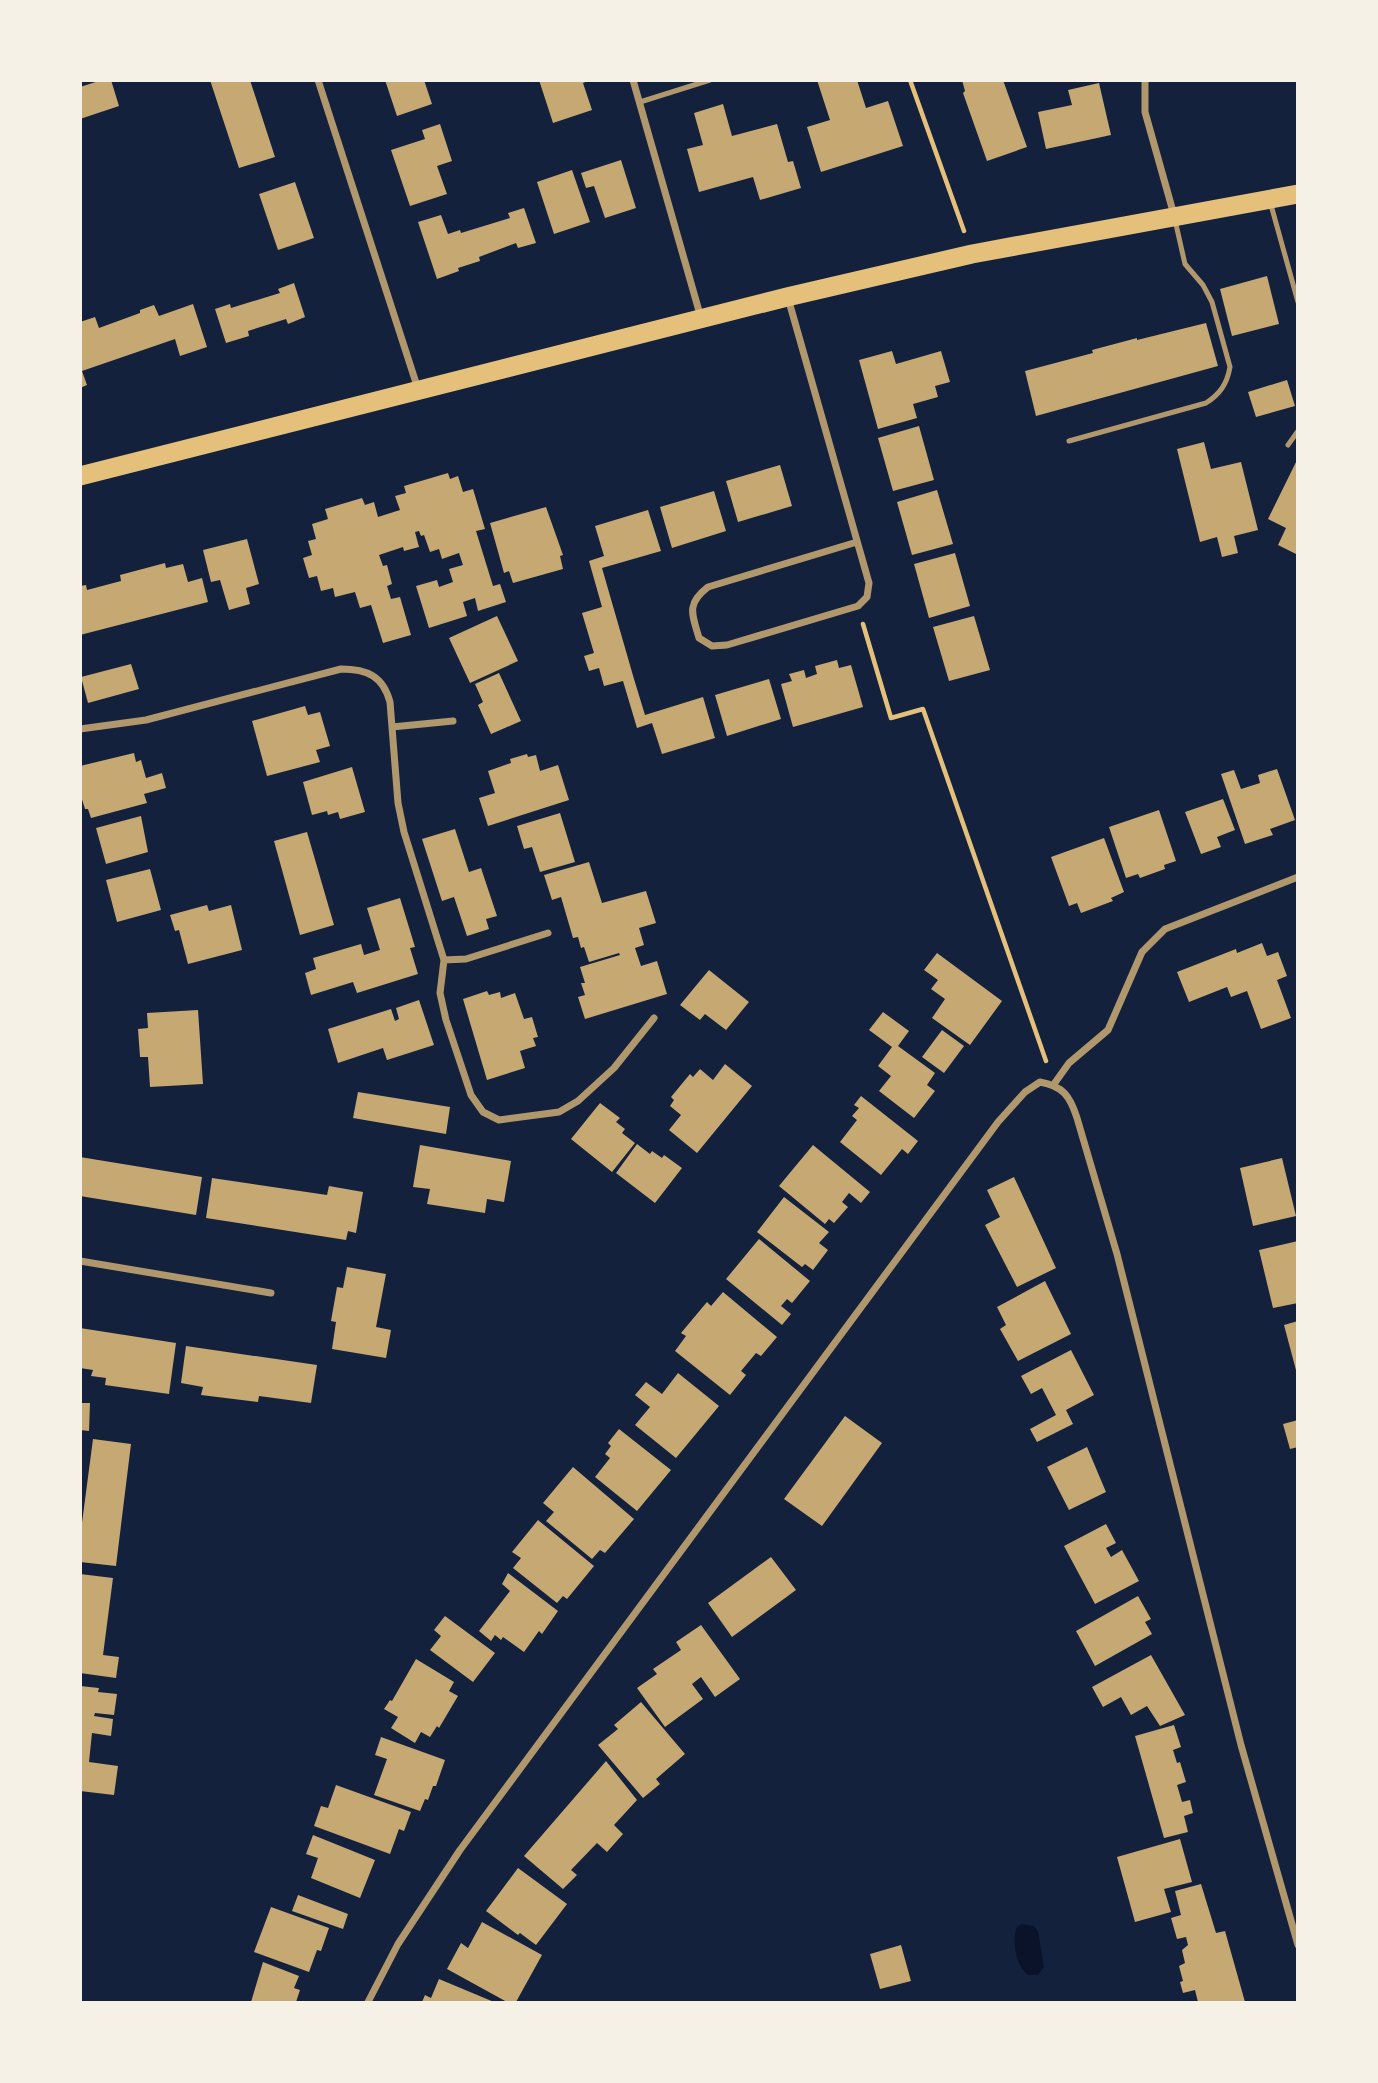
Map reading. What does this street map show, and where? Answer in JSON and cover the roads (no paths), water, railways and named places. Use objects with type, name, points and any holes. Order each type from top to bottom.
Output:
[{"type":"highway","points":[[80,476],[701,318],[972,254],[1297,194]]},
{"type":"street","points":[[318,80],[418,390]]},
{"type":"street","points":[[634,80],[701,318]]},
{"type":"street","points":[[1145,80],[1144,112],[1175,217]]},
{"type":"street","points":[[787,297],[857,541],[869,583],[867,597],[858,606],[727,645],[712,646],[699,638],[691,612],[697,596],[708,587],[857,541]]},
{"type":"street","points":[[80,729],[146,720],[341,669],[359,669],[374,676],[387,689],[390,702],[398,803],[404,832],[444,960],[440,993],[446,1020],[471,1095],[483,1112],[499,1120],[559,1112],[578,1101],[614,1068],[654,1018]]},
{"type":"street","points":[[392,727],[453,721]]},
{"type":"street","points":[[1054,1084],[1069,1063],[1108,1030],[1134,966],[1151,941],[1165,929],[1297,877]]},
{"type":"street","points":[[444,960],[466,959],[548,933]]},
{"type":"street","points":[[368,2003],[398,1944],[460,1850],[998,1122],[1025,1092],[1040,1082],[1054,1084],[1064,1090],[1072,1101],[1117,1254],[1241,1745],[1297,1945]]},
{"type":"street","points":[[80,1262],[271,1293]]},
{"type":"lane","points":[[640,102],[710,80]]},
{"type":"lane","points":[[1270,198],[1297,302]]},
{"type":"lane","points":[[1069,441],[1206,404],[1219,395],[1228,378],[1230,367],[1212,302],[1203,285],[1185,264],[1175,217]]},
{"type":"lane","points":[[1288,444],[1297,431]]},
{"type":"water","points":[[1022,1924],[1034,1926],[1038,1931],[1044,1967],[1038,1975],[1028,1975],[1018,1960],[1015,1933],[1017,1927]]}]
